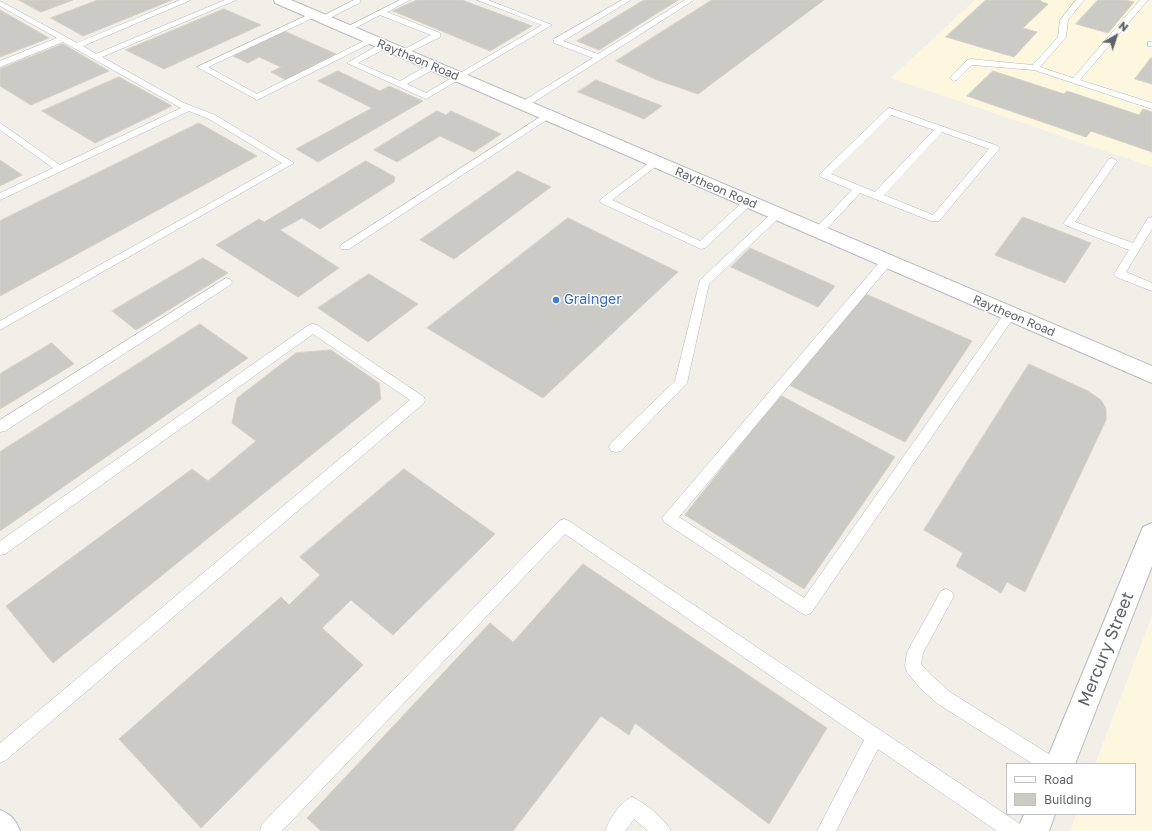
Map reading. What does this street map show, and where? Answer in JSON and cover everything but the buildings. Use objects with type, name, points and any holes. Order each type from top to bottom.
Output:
[{"type":"street","name":"Raytheon Road","points":[[280,0],[1152,375]]},
{"type":"street","name":"Mercury Street","points":[[1060,763],[1152,534]]},
{"type":"street","points":[[1033,831],[1040,815]]},
{"type":"street","points":[[0,826],[4,831]]},
{"type":"lane","points":[[76,46],[187,0]]},
{"type":"lane","points":[[96,57],[232,0]]},
{"type":"lane","points":[[347,29],[406,0]]},
{"type":"lane","points":[[379,43],[351,63],[426,96],[548,25],[481,0]]},
{"type":"lane","points":[[599,57],[557,41],[627,0]]},
{"type":"lane","points":[[523,105],[690,0]]},
{"type":"lane","points":[[1035,68],[1062,37],[1064,20],[1080,0]]},
{"type":"lane","points":[[1075,81],[1144,0]]},
{"type":"lane","points":[[357,1],[318,16],[201,67],[257,97],[379,43]]},
{"type":"lane","points":[[0,3],[189,108],[212,117],[289,163],[0,326]]},
{"type":"lane","points":[[380,12],[437,35],[404,53]]},
{"type":"lane","points":[[0,64],[63,39]]},
{"type":"lane","points":[[954,78],[970,62],[1035,68],[1152,106]]},
{"type":"lane","points":[[400,84],[433,66]]},
{"type":"lane","points":[[0,198],[189,108]]},
{"type":"lane","points":[[890,110],[995,148],[935,220],[858,189],[824,175],[890,110]]},
{"type":"lane","points":[[345,247],[548,116]]},
{"type":"lane","points":[[0,126],[60,169]]},
{"type":"lane","points":[[877,196],[941,128]]},
{"type":"lane","points":[[1112,161],[1069,223],[1136,248]]},
{"type":"lane","points":[[656,162],[605,201],[701,246],[749,202]]},
{"type":"lane","points":[[818,232],[858,189]]},
{"type":"lane","points":[[616,447],[681,383],[704,283],[776,214]]},
{"type":"lane","points":[[1152,220],[1120,274],[1152,287]]},
{"type":"lane","points":[[887,261],[669,518],[806,608],[1010,314]]},
{"type":"lane","points":[[0,428],[226,282]]},
{"type":"lane","points":[[0,549],[312,328],[419,400],[0,754]]},
{"type":"lane","points":[[269,831],[564,525],[1013,831]]},
{"type":"lane","points":[[946,596],[915,652],[913,666],[925,681],[944,698],[1047,763]]},
{"type":"lane","points":[[826,831],[876,737]]},
{"type":"lane","points":[[614,831],[632,806],[662,831]]},
{"type":"shaded area","points":[[975,0],[1143,0],[1152,2],[1152,167],[891,78]]},
{"type":"shaded area","points":[[1152,616],[1152,831],[1070,831],[1076,815],[1136,815],[1136,763],[1095,763]]},
{"type":"place","name":"Grainger","points":[[556,300]]}]
